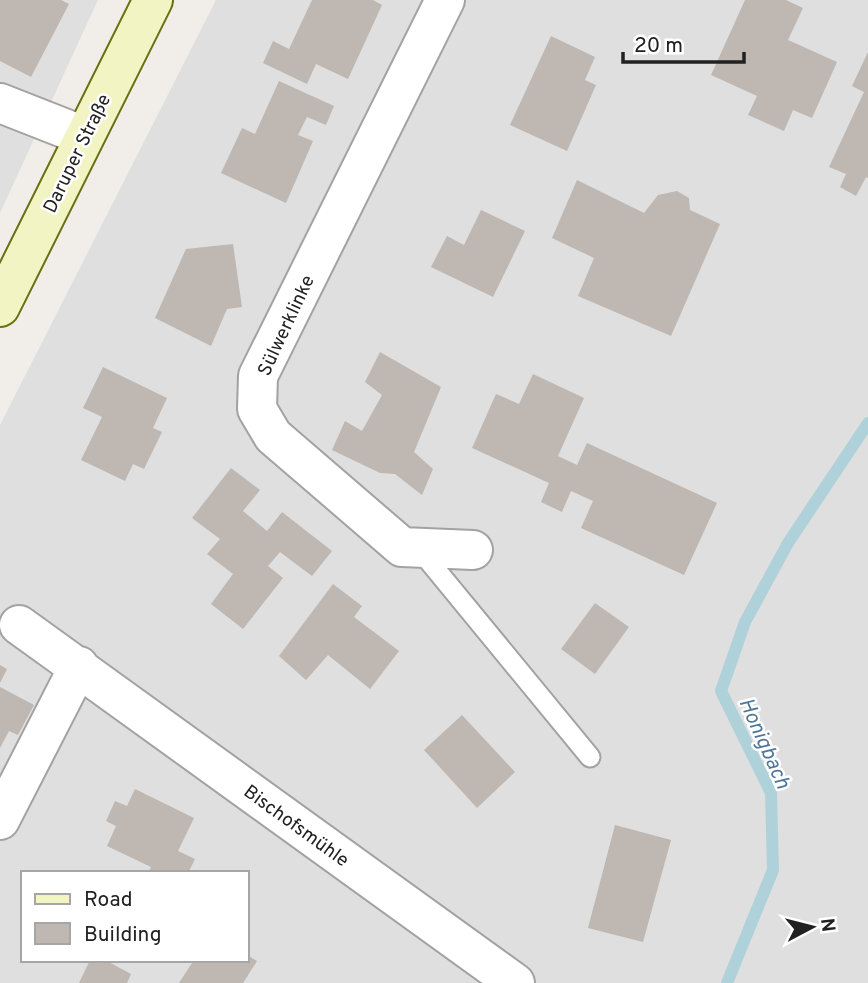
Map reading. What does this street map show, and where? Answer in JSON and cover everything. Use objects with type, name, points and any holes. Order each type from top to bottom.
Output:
[{"type":"street","name":"Daruper Straße","points":[[0,307],[153,0]]},
{"type":"street","name":"Sülwerklinke","points":[[445,0],[258,376],[257,409],[273,436],[402,547],[473,551]]},
{"type":"street","points":[[0,103],[84,136]]},
{"type":"street","name":"Bischofsmühle","points":[[19,625],[515,983]]},
{"type":"street","points":[[0,820],[79,666]]},
{"type":"lane","points":[[419,548],[590,757]]},
{"type":"shaded area","points":[[0,0],[98,0],[0,213]]},
{"type":"shaded area","points":[[216,0],[868,0],[868,983],[0,983],[0,425]]},
{"type":"building","points":[[0,0],[61,0],[69,4],[31,77],[0,61]]},
{"type":"building","points":[[312,0],[373,0],[382,5],[348,79],[316,64],[307,84],[263,63],[273,41],[289,49]]},
{"type":"building","points":[[745,0],[786,0],[803,8],[788,40],[837,62],[812,118],[793,110],[784,131],[748,115],[757,96],[711,75]]},
{"type":"building","points":[[551,36],[595,57],[585,80],[596,85],[567,151],[510,125]]},
{"type":"building","points":[[868,52],[868,178],[866,177],[856,196],[840,187],[846,174],[829,167],[864,92],[852,86]]},
{"type":"building","points":[[279,81],[334,106],[326,125],[307,117],[298,135],[313,141],[286,203],[221,173],[242,128],[255,134]]},
{"type":"building","points":[[577,180],[644,213],[658,195],[677,191],[689,198],[690,210],[720,224],[671,336],[578,296],[594,258],[552,238]]},
{"type":"building","points":[[481,210],[525,231],[493,297],[431,267],[447,236],[464,245]]},
{"type":"building","points":[[233,244],[242,307],[227,309],[211,346],[155,318],[186,249]]},
{"type":"building","points":[[380,352],[441,387],[414,452],[433,469],[422,495],[395,474],[380,473],[332,450],[345,421],[362,431],[382,395],[365,382]]},
{"type":"building","points":[[103,367],[167,398],[153,428],[162,432],[144,469],[133,464],[125,481],[81,460],[102,417],[83,408]]},
{"type":"building","points":[[533,374],[584,398],[558,456],[577,465],[587,443],[717,503],[684,575],[581,528],[593,501],[571,491],[562,512],[541,502],[549,483],[472,448],[496,394],[519,404]]},
{"type":"building","points":[[231,468],[260,490],[243,511],[267,531],[282,512],[332,551],[312,576],[280,552],[268,566],[283,578],[243,629],[211,604],[233,574],[207,554],[220,539],[192,518]]},
{"type":"building","points":[[333,584],[362,606],[354,617],[399,651],[370,689],[328,655],[306,680],[279,656]]},
{"type":"building","points":[[595,603],[629,627],[595,674],[561,649]]},
{"type":"building","points":[[0,665],[7,669],[0,683]]},
{"type":"building","points":[[0,687],[34,705],[18,735],[9,731],[0,748]]},
{"type":"building","points":[[462,715],[515,772],[477,808],[424,750]]},
{"type":"building","points":[[135,789],[194,818],[178,851],[195,859],[189,871],[149,871],[151,867],[107,846],[116,826],[106,821],[115,801],[127,806]]},
{"type":"building","points":[[615,825],[671,840],[643,942],[588,928]]},
{"type":"building","points":[[248,956],[257,961],[243,983],[179,983],[193,962],[248,962]]},
{"type":"building","points":[[89,962],[109,962],[131,974],[127,983],[79,983]]},
{"type":"waterway","name":"Honigbach","points":[[727,983],[773,870],[771,793],[721,691],[745,622],[788,543],[868,423]]}]
